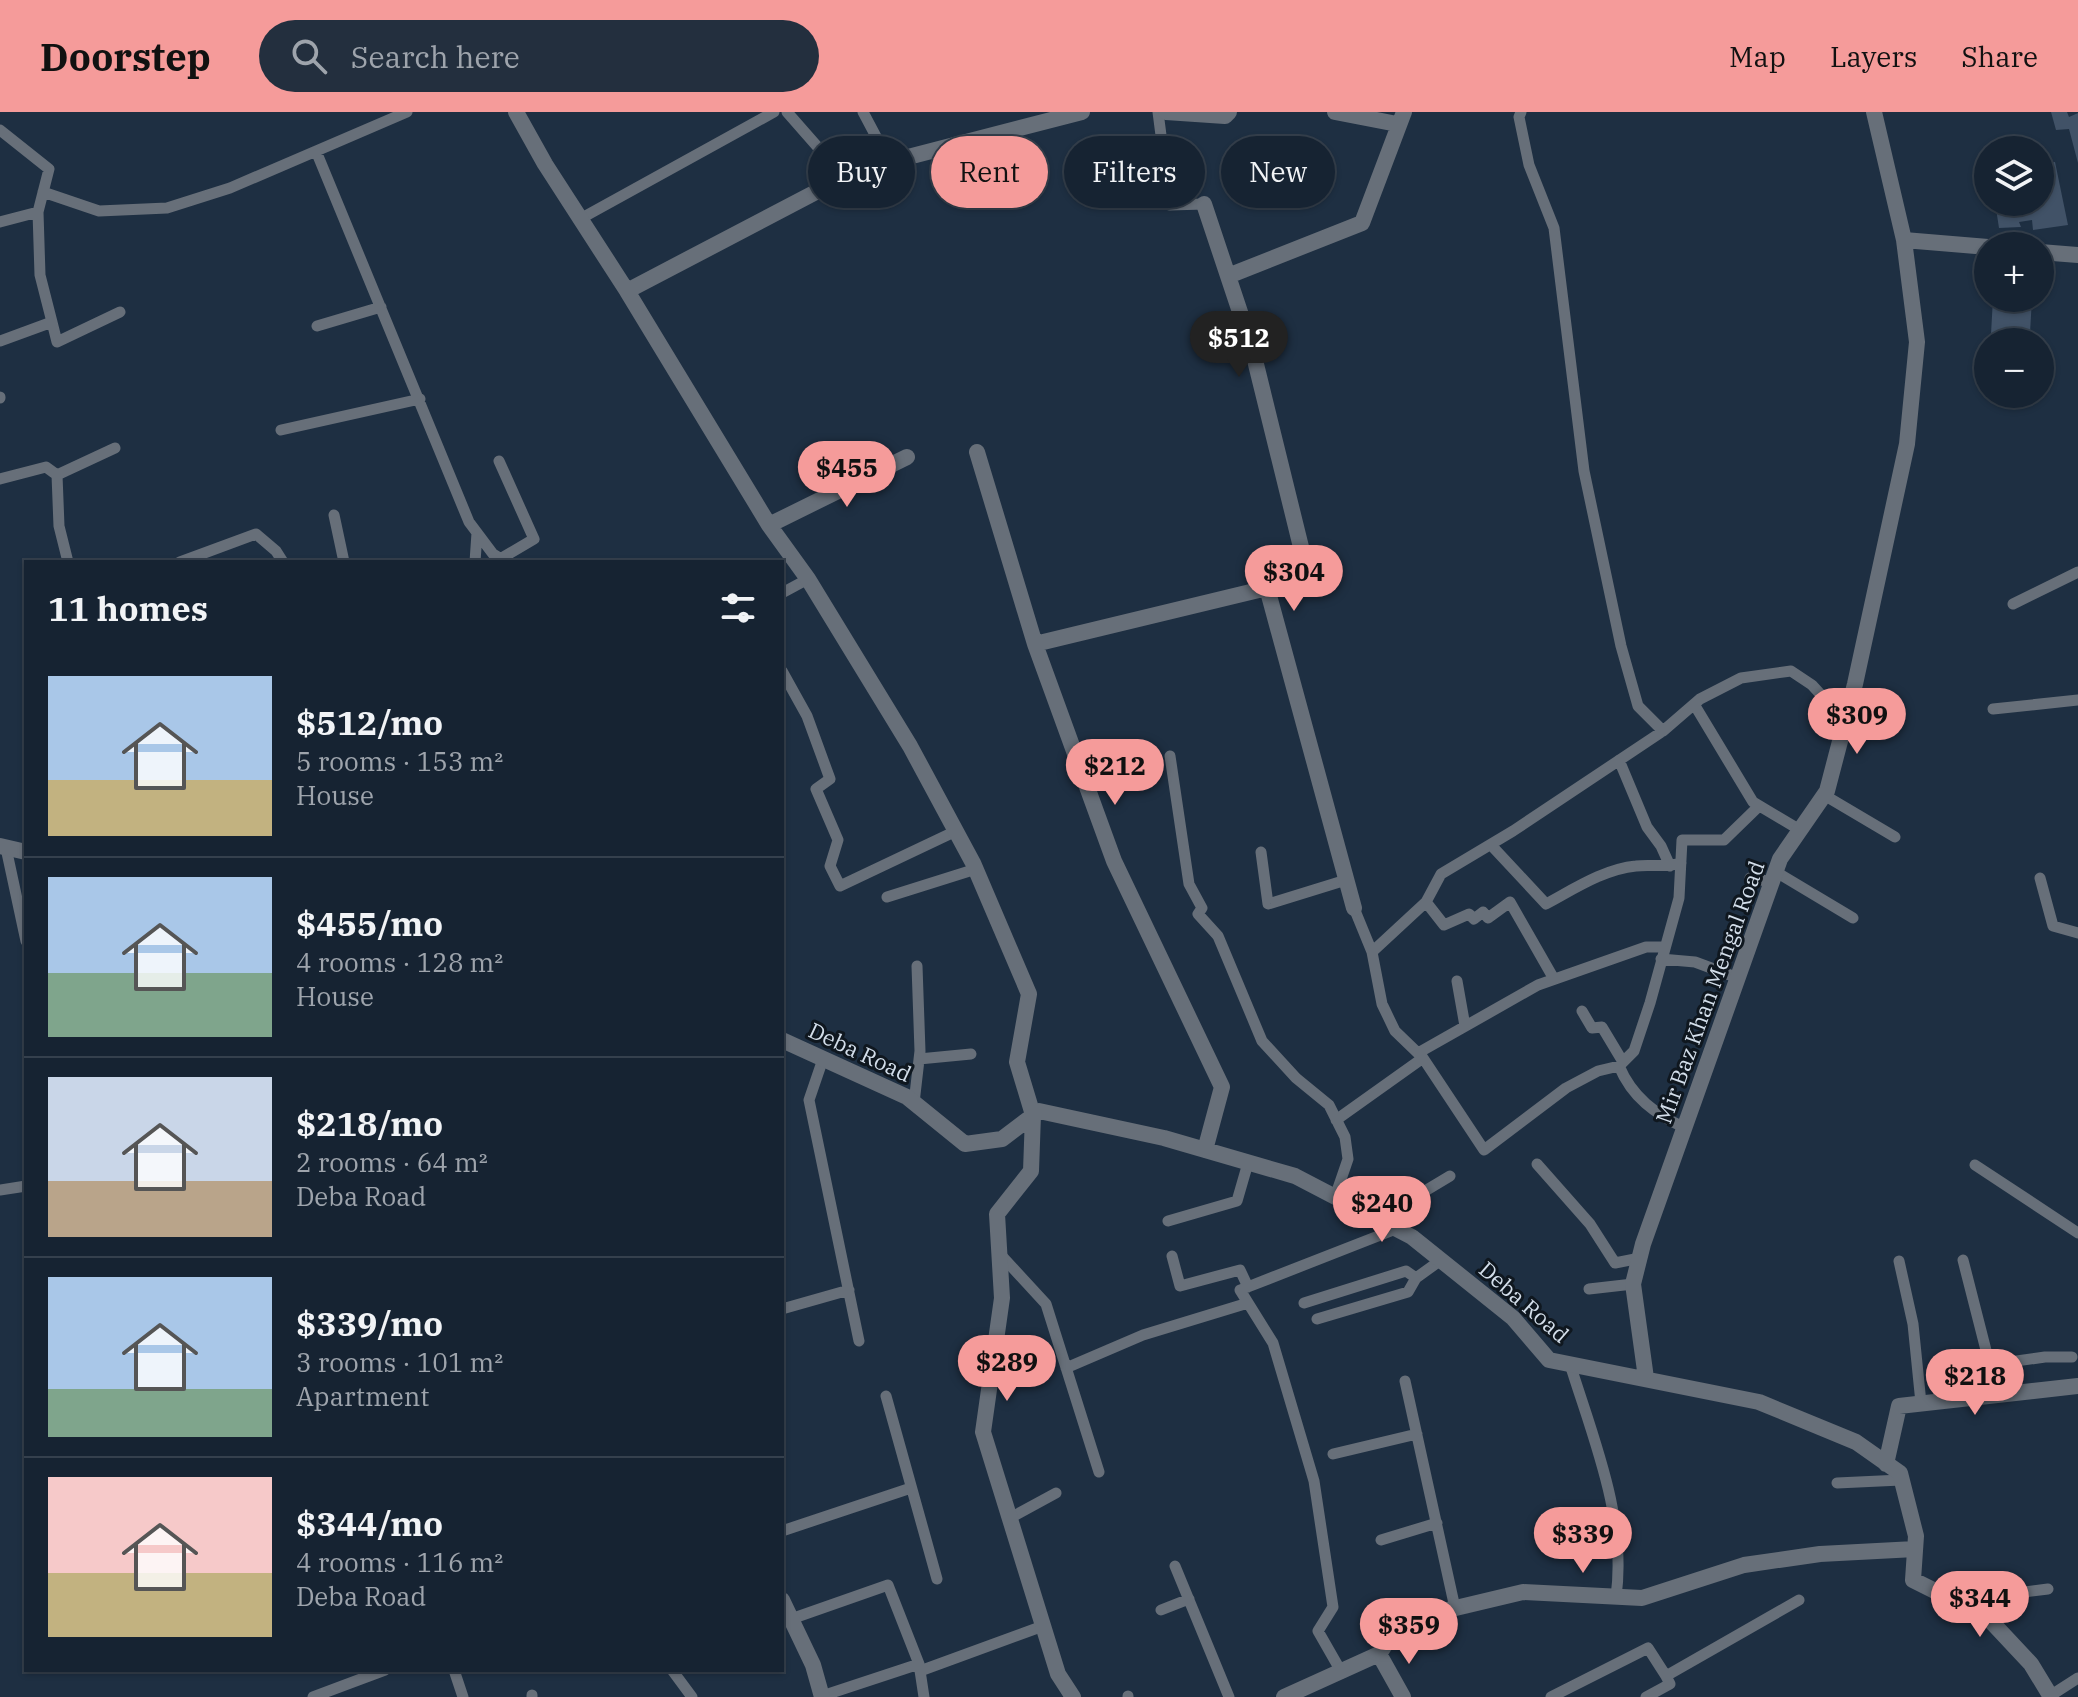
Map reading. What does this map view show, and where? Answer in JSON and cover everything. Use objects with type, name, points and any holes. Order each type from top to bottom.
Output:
[{"type":"street","points":[[516,112],[545,164],[627,291],[769,525],[808,579],[910,746],[976,869],[1029,994],[1017,1062],[1033,1115],[1031,1171],[997,1214],[1002,1298],[983,1432],[1058,1674],[1073,1697]]},
{"type":"street","points":[[915,154],[1053,115],[1082,112]]},
{"type":"street","points":[[1166,112],[1225,116],[1229,112]]},
{"type":"street","points":[[1228,276],[1362,223],[1400,118],[1335,112]]},
{"type":"street","name":"Mir Baz Khan Mengal Road","points":[[1646,1378],[1633,1284],[1640,1258],[1780,859],[1824,795],[1845,721],[1907,444],[1917,342],[1904,240],[1874,112]]},
{"type":"street","points":[[627,291],[808,196]]},
{"type":"street","points":[[1205,207],[1252,348],[1301,547]]},
{"type":"street","points":[[1904,240],[1974,246]]},
{"type":"street","points":[[2054,253],[2078,255]]},
{"type":"street","points":[[977,452],[1035,644],[1114,861],[1222,1087],[1205,1150]]},
{"type":"street","points":[[769,525],[907,457]]},
{"type":"street","points":[[1035,644],[1267,588],[1354,908]]},
{"type":"street","points":[[3,847],[24,852]]},
{"type":"street","name":"Deba Road","points":[[784,1041],[907,1097],[965,1144],[1002,1139],[1039,1111],[1205,1150],[1295,1176],[1412,1237],[1513,1318],[1549,1360],[1759,1402],[1856,1442],[1900,1473],[1916,1536],[1913,1580],[1987,1617],[2031,1664],[2050,1696]]},
{"type":"street","points":[[1886,1464],[1899,1406],[2078,1386]]},
{"type":"street","points":[[1284,1697],[1379,1654],[1401,1621],[1523,1592],[1642,1598],[1744,1565],[1820,1554],[1915,1549]]},
{"type":"street","points":[[784,1604],[813,1665],[822,1696]]},
{"type":"street","points":[[1379,1654],[1403,1697]]},
{"type":"lane","points":[[43,192],[99,211],[167,208],[230,188],[407,112]]},
{"type":"lane","points":[[580,219],[774,112]]},
{"type":"lane","points":[[787,112],[808,136]]},
{"type":"lane","points":[[863,112],[876,136]]},
{"type":"lane","points":[[1158,112],[1161,136]]},
{"type":"lane","points":[[1521,112],[1519,117],[1529,165],[1554,228],[1584,471],[1621,646],[1638,706],[1663,731]]},
{"type":"lane","points":[[0,130],[49,169],[38,212],[40,275],[57,342],[120,312]]},
{"type":"lane","points":[[316,151],[469,522],[493,554],[503,560],[534,539],[499,461]]},
{"type":"lane","points":[[0,222],[38,212]]},
{"type":"lane","points":[[317,326],[381,307]]},
{"type":"lane","points":[[0,341],[52,322]]},
{"type":"lane","points":[[281,430],[420,399]]},
{"type":"lane","points":[[57,475],[115,448]]},
{"type":"lane","points":[[0,479],[46,467],[57,475]]},
{"type":"lane","points":[[57,475],[59,526],[68,560]]},
{"type":"lane","points":[[334,515],[344,560]]},
{"type":"lane","points":[[475,560],[477,533]]},
{"type":"lane","points":[[185,560],[256,534],[282,560]]},
{"type":"lane","points":[[2013,604],[2078,572]]},
{"type":"lane","points":[[784,592],[808,579]]},
{"type":"lane","points":[[1372,952],[1426,902],[1441,874],[1491,845],[1663,731],[1694,704],[1741,678],[1791,671],[1812,685],[1845,721]]},
{"type":"lane","points":[[784,675],[807,716],[830,779],[816,789],[838,840],[830,866],[840,886],[956,831]]},
{"type":"lane","points":[[1993,709],[2078,700]]},
{"type":"lane","points":[[1694,704],[1753,802],[1800,830]]},
{"type":"lane","points":[[1170,756],[1189,884],[1202,908],[1198,914],[1218,936],[1262,1041],[1296,1078],[1329,1105],[1345,1137],[1348,1159],[1335,1197]]},
{"type":"lane","points":[[1619,760],[1647,827],[1675,865]]},
{"type":"lane","points":[[1824,795],[1895,837]]},
{"type":"lane","points":[[1354,908],[1372,952],[1382,1004],[1395,1031],[1420,1055],[1484,1150],[1566,1088],[1598,1071],[1621,1064],[1634,1051],[1679,898],[1675,865],[1682,840],[1724,840],[1759,806]]},
{"type":"lane","points":[[1491,845],[1546,904],[1607,873],[1634,866],[1675,865]]},
{"type":"lane","points":[[3,847],[24,933]]},
{"type":"lane","points":[[1261,852],[1268,904],[1346,880]]},
{"type":"lane","points":[[887,897],[976,869]]},
{"type":"lane","points":[[1750,878],[1774,877],[1853,918]]},
{"type":"lane","points":[[2040,878],[2053,926],[2078,933]]},
{"type":"lane","points":[[1426,902],[1444,925],[1469,914],[1474,919],[1483,912],[1488,918],[1510,902],[1554,979]]},
{"type":"lane","points":[[1336,1120],[1420,1055],[1465,1026],[1554,979],[1646,947],[1738,978]]},
{"type":"lane","points":[[914,1103],[919,1059],[917,966]]},
{"type":"lane","points":[[1457,981],[1465,1026]]},
{"type":"lane","points":[[1582,1011],[1592,1028],[1602,1027],[1621,1064],[1627,1085],[1657,1115],[1685,1128]]},
{"type":"lane","points":[[919,1059],[971,1054]]},
{"type":"lane","points":[[823,1059],[809,1100],[859,1341]]},
{"type":"lane","points":[[1168,1221],[1237,1201],[1248,1163]]},
{"type":"lane","points":[[1537,1164],[1590,1224],[1615,1263],[1640,1258]]},
{"type":"lane","points":[[1975,1165],[2078,1233]]},
{"type":"lane","points":[[1342,1673],[1318,1631],[1333,1607],[1314,1481],[1273,1343],[1240,1290],[1396,1229],[1405,1203],[1450,1176]]},
{"type":"lane","points":[[0,1190],[24,1186]]},
{"type":"lane","points":[[999,1253],[1046,1304],[1099,1472]]},
{"type":"lane","points":[[1172,1256],[1180,1286],[1240,1270],[1248,1287]]},
{"type":"lane","points":[[1317,1319],[1408,1292],[1416,1278],[1441,1260]]},
{"type":"lane","points":[[1963,1260],[1993,1395]]},
{"type":"lane","points":[[1899,1261],[1913,1324],[1921,1403]]},
{"type":"lane","points":[[1304,1303],[1406,1271],[1416,1278]]},
{"type":"lane","points":[[1589,1289],[1633,1284]]},
{"type":"lane","points":[[784,1308],[849,1290]]},
{"type":"lane","points":[[1066,1368],[1143,1335],[1248,1303]]},
{"type":"lane","points":[[1956,1366],[2072,1357]]},
{"type":"lane","points":[[1570,1364],[1610,1497],[1620,1569],[1616,1597]]},
{"type":"lane","points":[[1405,1381],[1455,1608]]},
{"type":"lane","points":[[886,1396],[937,1579]]},
{"type":"lane","points":[[1333,1454],[1417,1434]]},
{"type":"lane","points":[[1837,1483],[1901,1480]]},
{"type":"lane","points":[[784,1530],[911,1488]]},
{"type":"lane","points":[[1010,1518],[1056,1493]]},
{"type":"lane","points":[[1381,1540],[1437,1523]]},
{"type":"lane","points":[[1175,1566],[1229,1697]]},
{"type":"lane","points":[[791,1619],[888,1585],[919,1668],[924,1697]]},
{"type":"lane","points":[[1977,1612],[1993,1596],[2048,1589]]},
{"type":"lane","points":[[1161,1610],[1189,1599]]},
{"type":"lane","points":[[1666,1676],[1799,1600]]},
{"type":"lane","points":[[822,1696],[919,1668],[1043,1626]]},
{"type":"lane","points":[[1551,1697],[1648,1648],[1670,1684],[1646,1697]]},
{"type":"lane","points":[[313,1697],[380,1672]]},
{"type":"lane","points":[[455,1672],[463,1697]]},
{"type":"lane","points":[[673,1672],[692,1697]]},
{"type":"lane","points":[[2050,1696],[2078,1678]]},
{"type":"building","points":[[2051,112],[2067,112],[2069,117],[2078,113],[2078,163],[2069,129],[2056,130]]},
{"type":"building","points":[[2054,162],[2068,225],[2033,230],[2032,220],[2019,222],[2021,227],[1999,228],[1997,216],[2054,216]]},
{"type":"building","points":[[1992,312],[2031,312],[2030,328],[1991,328]]}]
